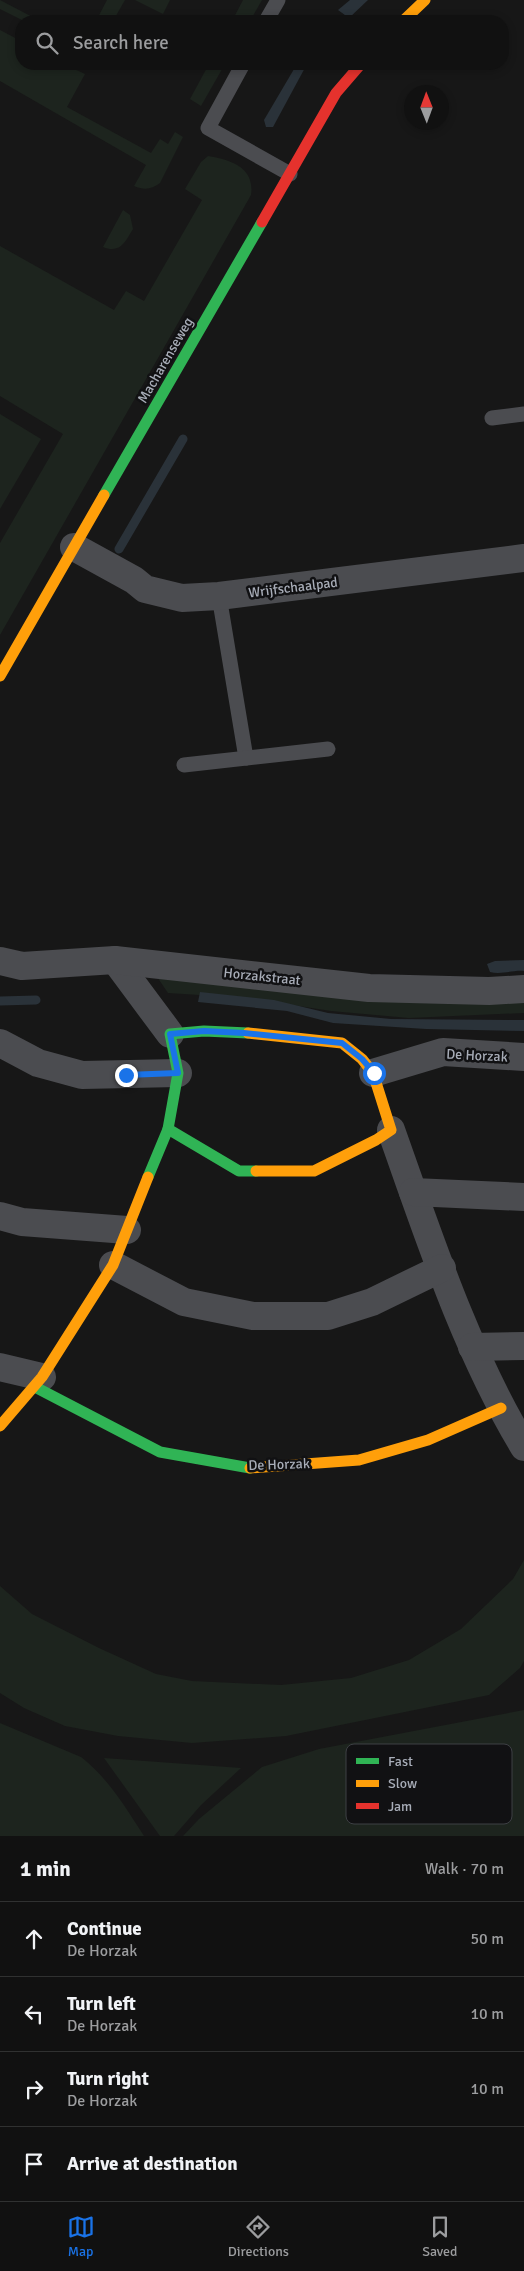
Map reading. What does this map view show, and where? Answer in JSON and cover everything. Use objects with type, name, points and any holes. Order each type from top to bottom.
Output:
[{"type":"street","points":[[410,15],[426,0]]},
{"type":"street","name":"Macharenseweg","points":[[0,676],[336,93],[356,70]]},
{"type":"street","name":"Wrijfschaalpad","points":[[74,547],[134,580],[145,589],[182,598],[220,596],[524,558]]},
{"type":"street","points":[[0,1426],[38,1382],[113,1265],[168,1129],[178,1073],[170,1034],[114,960]]},
{"type":"street","name":"Horzakstraat","points":[[0,961],[22,966],[114,960],[369,988],[489,991],[524,989]]},
{"type":"street","points":[[170,1034],[204,1031],[244,1033],[342,1043],[362,1059],[374,1073],[391,1130],[413,1192],[472,1347],[501,1408],[524,1447]]},
{"type":"street","points":[[0,1042],[38,1063],[82,1075],[178,1073]]},
{"type":"street","name":"De Horzak","points":[[374,1073],[443,1052],[524,1057]]},
{"type":"street","points":[[168,1129],[239,1171],[314,1171],[376,1140],[391,1130]]},
{"type":"street","points":[[413,1192],[524,1197]]},
{"type":"street","points":[[0,1216],[22,1222],[127,1230]]},
{"type":"street","points":[[113,1265],[184,1302],[253,1316],[328,1316],[372,1302],[442,1268]]},
{"type":"street","points":[[472,1347],[524,1346]]},
{"type":"street","name":"De Horzak","points":[[0,1367],[38,1382],[160,1452],[252,1468],[359,1460],[428,1440],[501,1408]]},
{"type":"lane","points":[[269,15],[278,0]]},
{"type":"lane","points":[[240,70],[208,128],[290,174]]},
{"type":"lane","points":[[492,418],[524,414]]},
{"type":"lane","points":[[220,596],[246,758]]},
{"type":"lane","points":[[184,765],[328,749]]},
{"type":"shaded area","points":[[0,0],[29,15],[15,16],[0,9]]},
{"type":"shaded area","points":[[107,0],[125,0],[116,15],[99,15]]},
{"type":"shaded area","points":[[135,0],[170,0],[163,14]]},
{"type":"shaded area","points":[[243,0],[262,0],[253,15],[235,15]]},
{"type":"shaded area","points":[[350,0],[368,0],[352,15],[345,15],[338,10]]},
{"type":"shaded area","points":[[0,30],[15,38],[15,70],[77,70],[85,74],[67,107],[151,153],[160,139],[168,144],[175,132],[183,137],[160,183],[147,189],[134,186],[146,165],[0,81]]},
{"type":"shaded area","points":[[206,70],[222,70],[201,106],[190,99]]},
{"type":"shaded area","points":[[293,70],[304,70],[273,127],[266,127],[264,120]]},
{"type":"shaded area","points":[[208,156],[225,160],[240,167],[249,178],[251,195],[0,635],[0,543],[63,434],[0,396],[0,246],[114,310],[126,291],[144,301],[202,200],[185,189],[201,162]]},
{"type":"shaded area","points":[[123,210],[130,215],[133,229],[118,248],[109,249],[103,247]]},
{"type":"shaded area","points":[[0,414],[41,439],[0,509]]},
{"type":"shaded area","points":[[524,960],[524,971],[490,972],[487,964],[495,961]]},
{"type":"shaded area","points":[[151,968],[524,988],[524,1013],[409,1018],[331,1011],[247,998],[168,993]]},
{"type":"shaded area","points":[[200,992],[274,1000],[328,1013],[391,1019],[524,1020],[524,1031],[426,1029],[333,1023],[287,1011],[198,1002]]},
{"type":"shaded area","points":[[524,1560],[524,1661],[520,1668],[489,1695],[286,1736],[192,1743],[118,1736],[65,1726],[24,1708],[0,1693],[0,1586],[32,1614],[156,1674],[192,1681],[281,1685],[351,1678],[409,1660],[461,1629],[513,1579]]},
{"type":"shaded area","points":[[524,1710],[524,1836],[183,1836],[199,1819],[262,1767],[319,1749]]},
{"type":"shaded area","points":[[0,1723],[81,1757],[108,1784],[144,1836],[0,1836]]},
{"type":"shaded area","points":[[104,1758],[241,1768],[201,1805],[174,1836],[160,1836]]},
{"type":"waterway","points":[[119,549],[183,439]]},
{"type":"waterway","points":[[0,1001],[36,1000]]},
{"type":"traffic: fast","points":[[104,495],[262,222]]},
{"type":"traffic: fast","points":[[148,1177],[168,1129],[178,1073],[170,1034],[204,1031],[248,1033]]},
{"type":"traffic: fast","points":[[168,1129],[239,1171],[256,1171]]},
{"type":"traffic: fast","points":[[35,1387],[160,1452],[250,1468]]},
{"type":"traffic: slow","points":[[409,15],[425,0]]},
{"type":"traffic: slow","points":[[0,676],[104,495]]},
{"type":"traffic: slow","points":[[248,1033],[342,1043],[362,1059],[373,1073],[391,1130],[376,1140],[314,1171],[256,1171]]},
{"type":"traffic: slow","points":[[0,1426],[42,1377],[113,1265],[148,1177]]},
{"type":"traffic: slow","points":[[250,1468],[359,1460],[428,1440],[501,1408]]},
{"type":"traffic: jam","points":[[262,222],[336,93],[356,70]]},
{"type":"route","points":[[126,1075],[178,1073],[170,1034],[204,1031],[342,1043],[362,1059],[374,1073]]}]
